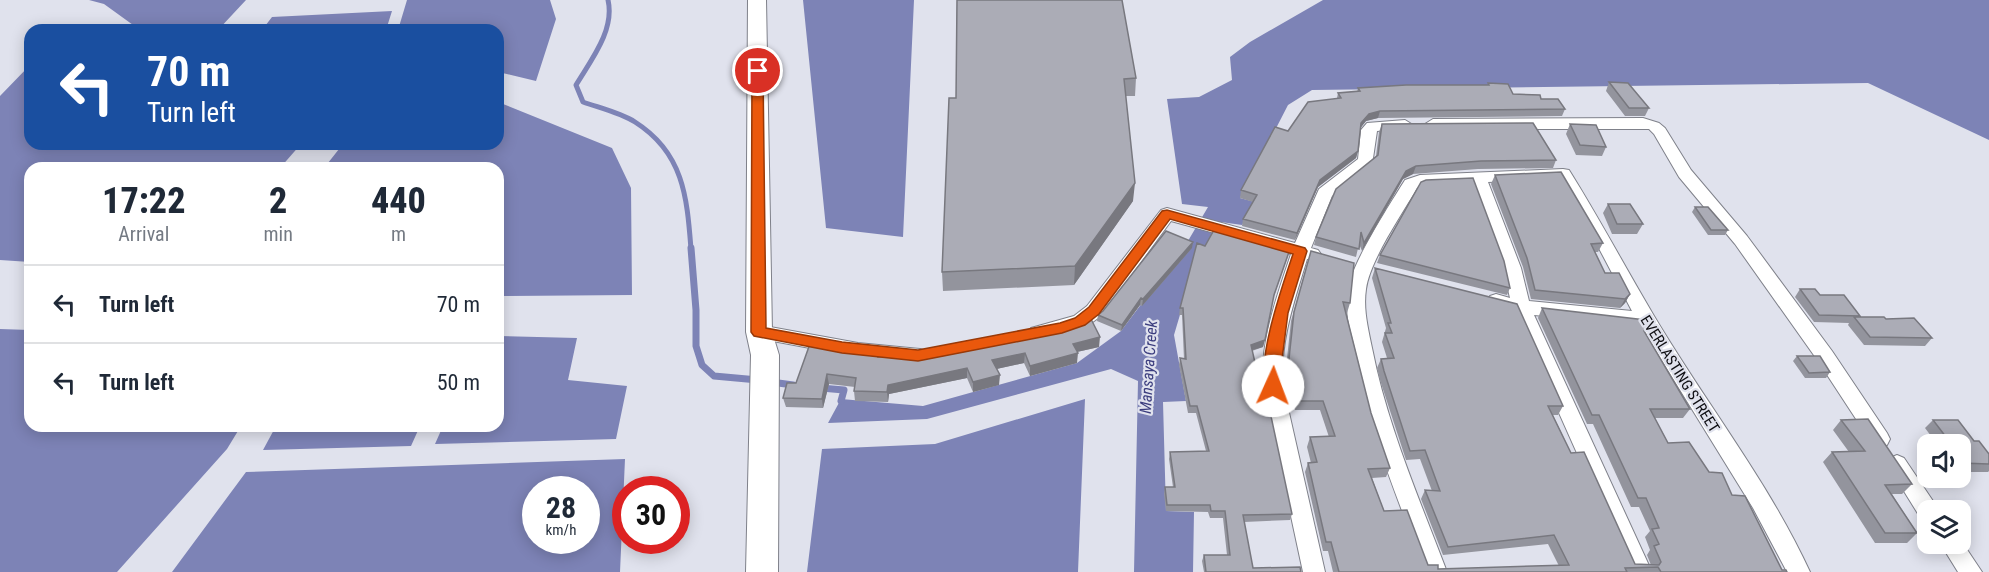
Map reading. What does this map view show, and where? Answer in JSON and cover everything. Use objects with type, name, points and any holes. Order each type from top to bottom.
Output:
[{"type":"main road","points":[[757,0],[763,426],[762,572]]},
{"type":"street","points":[[1314,572],[1273,386],[1272,372],[1281,313],[1301,251],[1325,193],[1366,161],[1372,126],[1506,122],[1643,123],[1654,126],[1660,131],[1685,173],[1741,240],[1819,347],[1921,500]]},
{"type":"street","name":"EVERLASTING STREET","points":[[1478,176],[1563,174],[1602,237],[1646,319],[1761,502],[1799,572]]},
{"type":"street","points":[[1436,572],[1382,427],[1370,385],[1356,314],[1358,288],[1364,267],[1411,184],[1430,178],[1478,176],[1512,268],[1521,307],[1641,572]]},
{"type":"street","points":[[1017,337],[1062,328],[1080,321],[1094,311],[1167,214],[1386,273]]},
{"type":"street","points":[[1480,297],[1521,307],[1646,319]]},
{"type":"street","points":[[762,343],[826,345],[900,355],[938,354]]},
{"type":"street","points":[[1959,554],[1971,572]]},
{"type":"water","points":[[89,0],[246,0],[224,24],[132,24],[104,4]]},
{"type":"water","points":[[407,0],[550,0],[556,19],[536,81],[504,73],[504,24],[400,24]]},
{"type":"water","points":[[803,0],[914,0],[903,237],[826,228]]},
{"type":"water","name":"Mansaya Creek","points":[[1323,0],[1989,0],[1989,140],[1868,83],[1312,90],[1288,105],[1240,198],[1255,202],[1242,225],[1221,222],[1192,274],[1174,335],[1186,401],[1163,402],[1166,511],[1194,512],[1193,572],[1134,572],[1138,381],[1111,369],[927,419],[828,423],[841,399],[923,406],[1077,363],[1121,331],[1185,246],[1208,207],[1182,204],[1167,99],[1199,97],[1232,80],[1230,57],[1250,42]]},
{"type":"water","points":[[392,11],[388,24],[267,24],[272,17]]},
{"type":"water","points":[[24,71],[24,150],[296,150],[285,162],[24,162],[24,262],[0,260],[0,96]]},
{"type":"water","points":[[504,104],[612,148],[631,188],[632,295],[504,296],[504,162],[329,162],[338,150],[504,150]]},
{"type":"water","points":[[0,329],[24,330],[24,432],[237,432],[227,449],[117,572],[0,572]]},
{"type":"water","points":[[504,336],[577,338],[568,380],[627,386],[616,439],[435,444],[440,432],[504,432]]},
{"type":"water","points":[[1085,399],[1078,572],[807,572],[822,449],[935,444]]},
{"type":"water","points":[[273,432],[417,432],[411,446],[263,450]]},
{"type":"water","points":[[625,459],[624,476],[612,476],[612,554],[621,554],[620,572],[172,572],[246,472]]},
{"type":"building","points":[[957,0],[1122,0],[1136,78],[1124,79],[1135,183],[1075,266],[942,272],[949,98],[956,98]]},
{"type":"building","points":[[1609,82],[1628,83],[1649,108],[1629,108]]},
{"type":"building","points":[[1488,83],[1508,84],[1513,94],[1540,95],[1541,99],[1558,99],[1565,109],[1380,111],[1369,114],[1361,123],[1358,151],[1320,180],[1297,233],[1243,219],[1257,195],[1241,190],[1275,127],[1288,131],[1308,102],[1341,98],[1338,93],[1360,91],[1358,88],[1406,85],[1489,85]]},
{"type":"building","points":[[1533,123],[1556,160],[1481,161],[1416,166],[1406,171],[1364,243],[1361,232],[1359,249],[1316,237],[1336,189],[1378,155],[1382,124]]},
{"type":"building","points":[[1570,124],[1596,125],[1606,147],[1580,145]]},
{"type":"building","points":[[1561,172],[1603,243],[1591,244],[1605,273],[1619,273],[1630,294],[1625,299],[1535,290],[1527,258],[1495,175]]},
{"type":"building","points":[[1473,178],[1504,261],[1510,288],[1380,255],[1421,182]]},
{"type":"building","points":[[1608,204],[1630,204],[1643,224],[1617,224]]},
{"type":"building","points":[[1695,207],[1708,207],[1728,230],[1711,230]]},
{"type":"building","points":[[1214,230],[1290,249],[1274,295],[1265,340],[1251,345],[1260,385],[1262,385],[1269,407],[1292,514],[1243,515],[1253,568],[1300,567],[1301,572],[1206,572],[1204,555],[1230,555],[1225,511],[1211,511],[1210,505],[1167,505],[1165,487],[1175,487],[1170,452],[1209,451],[1197,406],[1190,406],[1180,358],[1186,359],[1183,308],[1180,308],[1197,243],[1205,246]]},
{"type":"building","points":[[1166,231],[1193,242],[1143,299],[1141,298],[1122,325],[1098,315],[1103,311]]},
{"type":"building","points":[[1311,251],[1354,263],[1350,303],[1343,302],[1371,413],[1390,468],[1368,469],[1384,511],[1407,510],[1428,565],[1438,565],[1438,569],[1569,565],[1554,535],[1448,547],[1425,490],[1440,491],[1425,450],[1410,451],[1384,371],[1381,359],[1394,358],[1385,333],[1392,333],[1375,268],[1517,304],[1563,406],[1548,406],[1571,453],[1584,452],[1635,564],[1659,565],[1661,562],[1654,546],[1659,544],[1652,529],[1659,528],[1646,498],[1638,498],[1599,415],[1592,415],[1542,308],[1646,320],[1648,323],[1644,331],[1690,409],[1650,409],[1668,443],[1689,442],[1709,472],[1722,473],[1732,495],[1745,496],[1782,570],[1787,572],[1661,572],[1658,567],[1625,568],[1627,572],[1339,572],[1331,542],[1326,542],[1308,463],[1317,462],[1310,437],[1335,436],[1323,401],[1298,401],[1288,368],[1294,312]]},
{"type":"building","points":[[1800,289],[1815,289],[1820,295],[1844,295],[1860,316],[1819,315]]},
{"type":"building","points":[[1090,317],[1100,337],[1073,344],[1078,353],[1030,366],[1025,353],[992,360],[1000,375],[973,382],[967,368],[888,385],[887,392],[854,391],[856,378],[827,374],[822,399],[783,398],[787,383],[796,383],[811,341],[879,352],[878,357],[901,354],[918,355],[1063,327]]},
{"type":"building","points":[[1854,317],[1914,318],[1932,338],[1870,337]]},
{"type":"building","points":[[1797,356],[1820,356],[1830,372],[1809,373]]},
{"type":"building","points":[[1868,419],[1912,484],[1885,485],[1917,533],[1885,533],[1832,452],[1865,451],[1841,420]]},
{"type":"building","points":[[1933,420],[1958,420],[1969,434],[1944,434]]},
{"type":"building","points":[[1971,437],[1974,441],[1979,441],[1989,454],[1989,464],[1971,463]]},
{"type":"waterway","points":[[608,0],[609,11],[605,33],[595,55],[576,85],[583,102],[617,113],[635,122],[664,148],[680,178],[691,249]]},
{"type":"waterway","points":[[691,248],[696,310],[696,346],[702,365],[714,376],[758,380]]},
{"type":"waterway","points":[[771,382],[793,385]]},
{"type":"waterway","points":[[821,388],[844,390],[841,401]]},
{"type":"route","points":[[758,71],[759,332],[842,347],[918,356],[938,354],[1062,328],[1080,321],[1094,311],[1167,214],[1301,251],[1281,313],[1275,342],[1273,386]]}]
